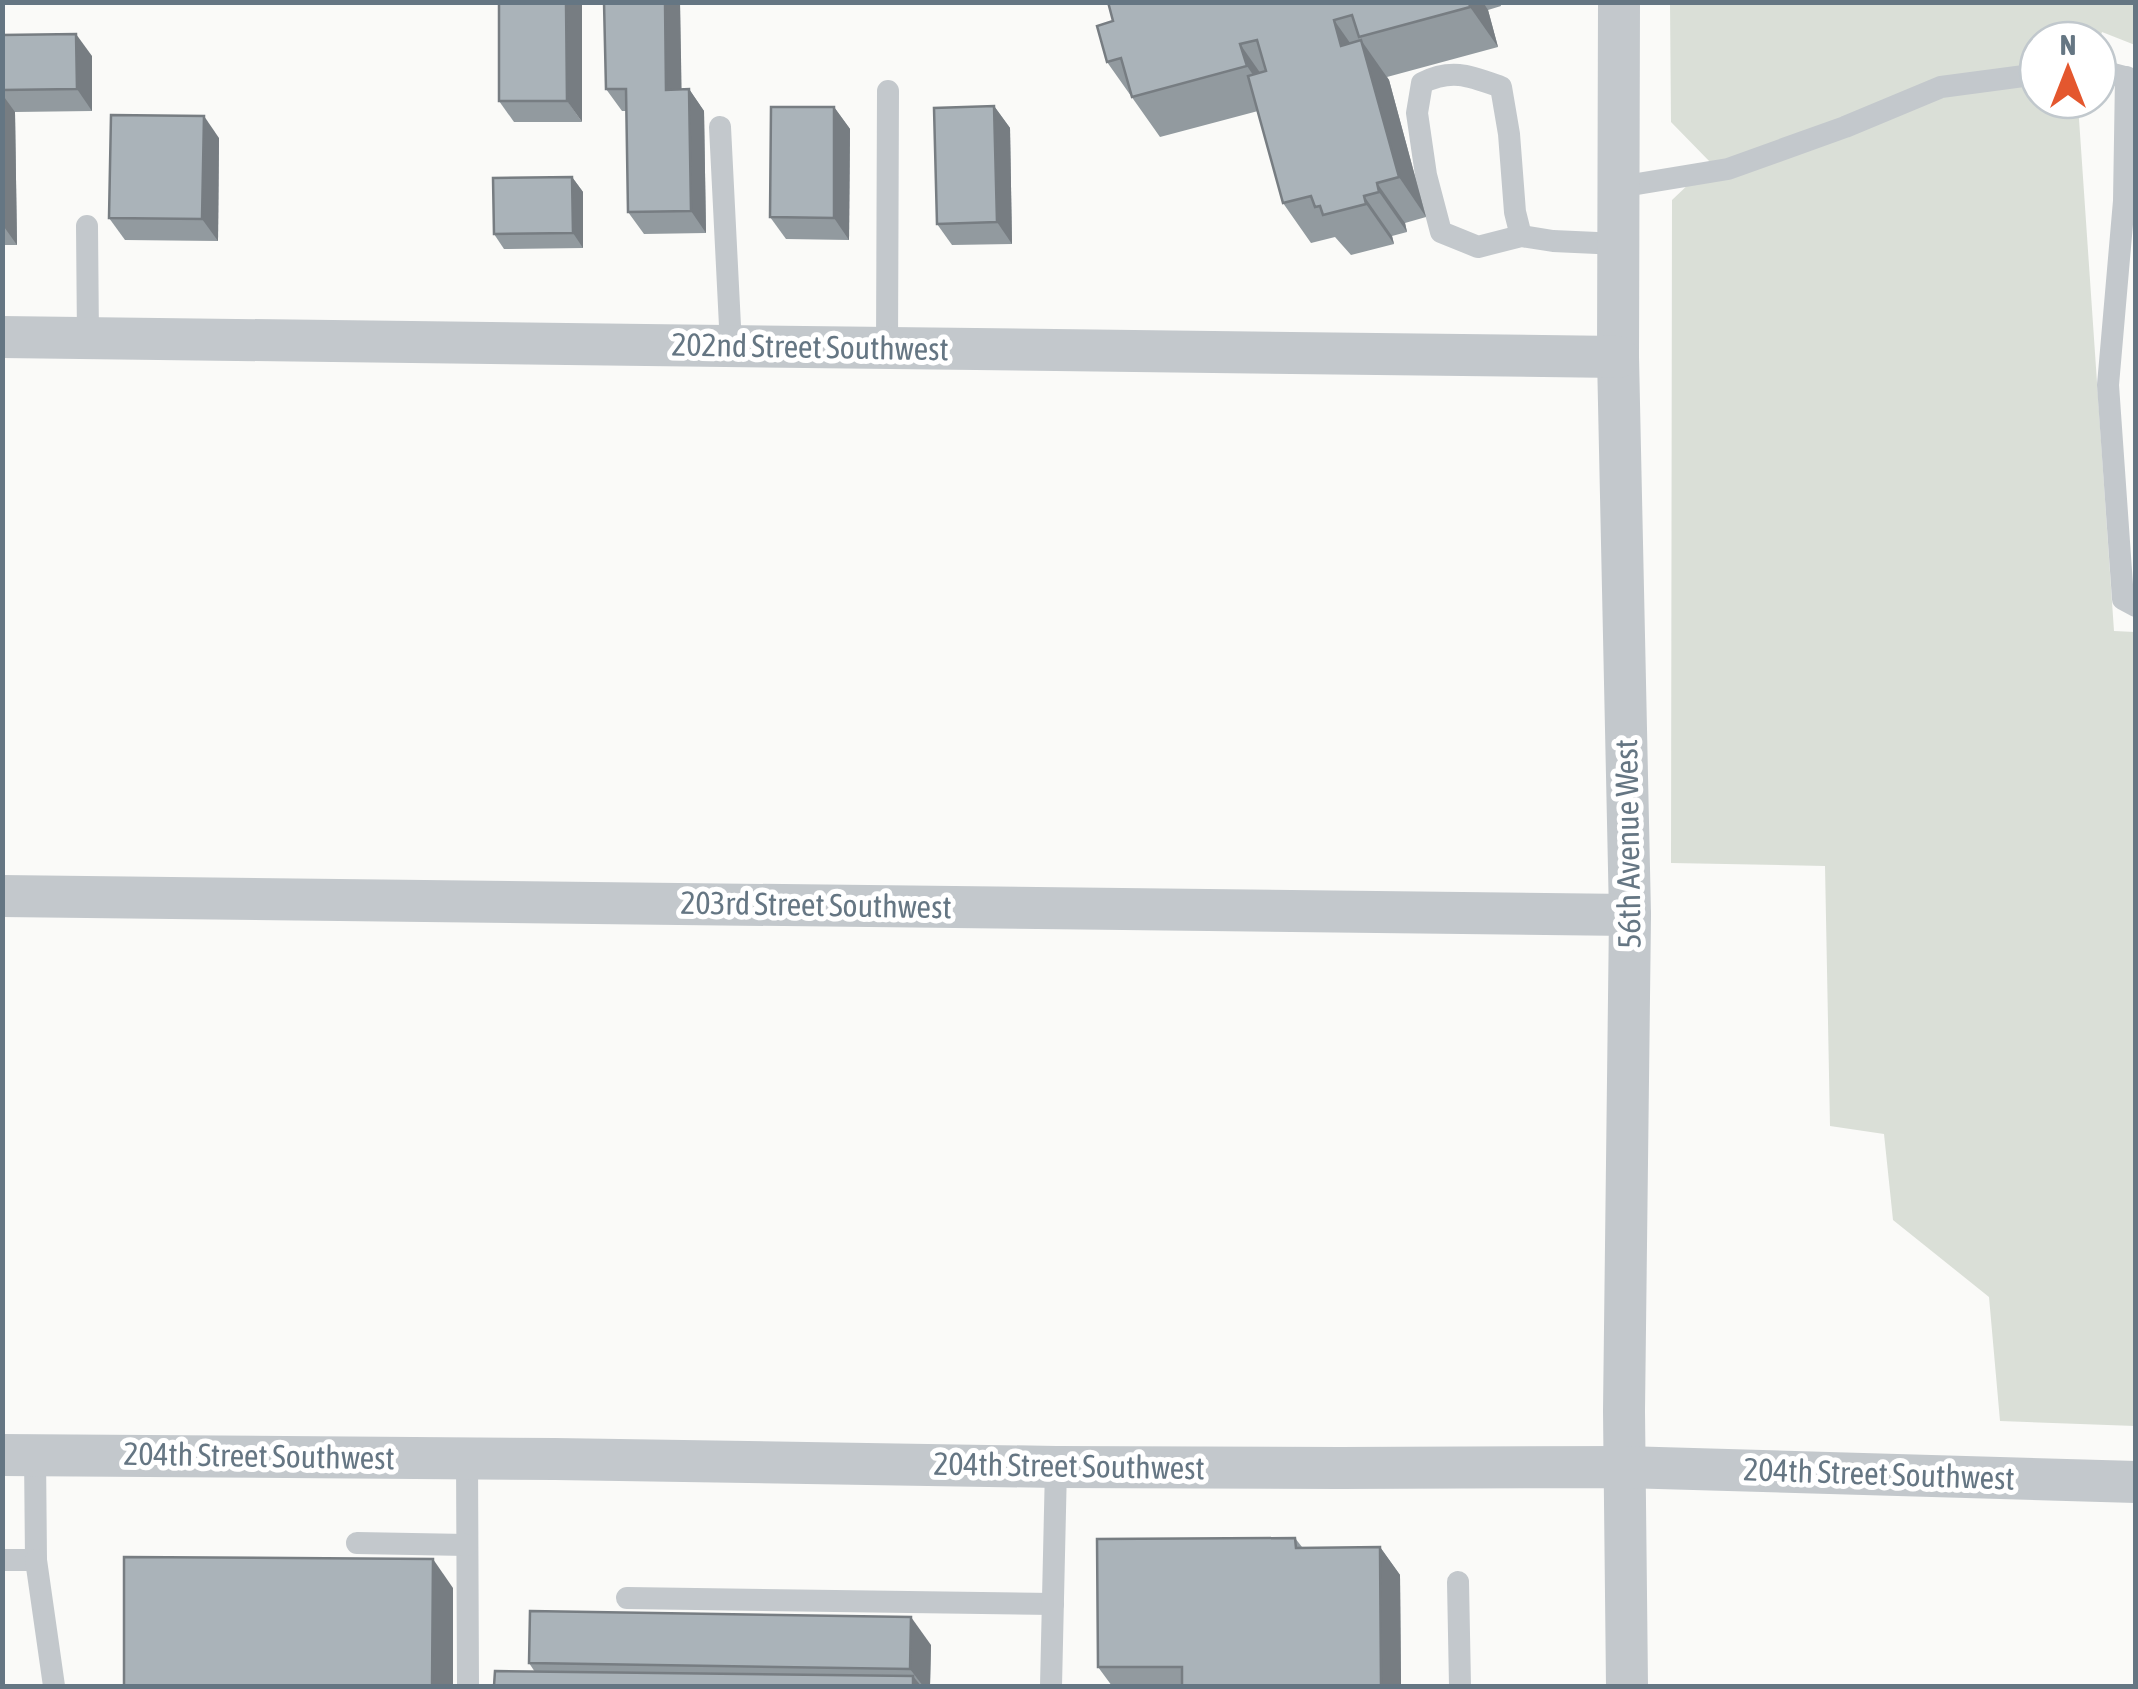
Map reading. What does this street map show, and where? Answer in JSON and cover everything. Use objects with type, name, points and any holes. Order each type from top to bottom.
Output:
[{"type":"street","name":"56th Avenue West","points":[[1619,2],[1618,357],[1630,915],[1624,1466],[1627,1686]]},
{"type":"street","name":"202nd Street Southwest","points":[[2,337],[1618,357]]},
{"type":"street","name":"203rd Street Southwest","points":[[2,896],[1630,915]]},
{"type":"street","name":"204th Street Southwest","points":[[19,1454],[1056,1466],[1624,1466],[2136,1482]]},
{"type":"lane","points":[[1520,236],[1500,86],[1470,76],[1441,74],[1422,83],[1417,112],[1426,175],[1441,232],[1478,247],[1520,236],[1619,244]]},
{"type":"lane","points":[[1619,187],[1728,170],[1941,87],[2018,77]]},
{"type":"lane","points":[[2131,78],[2108,385],[2123,599],[2136,606]]},
{"type":"lane","points":[[887,348],[888,91]]},
{"type":"lane","points":[[720,127],[732,346]]},
{"type":"lane","points":[[87,226],[88,338]]},
{"type":"lane","points":[[19,1454],[54,1686]]},
{"type":"lane","points":[[466,1458],[468,1686]]},
{"type":"lane","points":[[1052,1686],[1056,1466]]},
{"type":"lane","points":[[357,1542],[467,1545]]},
{"type":"lane","points":[[2,1560],[36,1560]]},
{"type":"lane","points":[[1458,1582],[1460,1686]]},
{"type":"lane","points":[[626,1598],[1053,1604]]},
{"type":"shaded area","points":[[1670,3],[2135,3],[2135,45],[2118,38],[2118,20],[2018,20],[2018,120],[2079,120],[2114,631],[2135,632],[2135,1426],[2000,1421],[1989,1297],[1893,1220],[1884,1134],[1830,1126],[1825,866],[1671,863],[1672,200],[1711,163],[1671,122]]},
{"type":"building","points":[[499,2],[566,2],[567,101],[499,101]]},
{"type":"building","points":[[604,2],[665,2],[666,90],[689,89],[691,211],[628,212],[626,89],[606,89]]},
{"type":"building","points":[[1108,2],[1469,2],[1470,7],[1359,37],[1352,15],[1334,20],[1341,46],[1361,40],[1399,177],[1377,183],[1379,192],[1364,196],[1366,204],[1323,215],[1311,196],[1283,203],[1248,76],[1266,71],[1257,40],[1240,44],[1247,66],[1132,97],[1121,58],[1107,62],[1097,26],[1113,21]]},
{"type":"building","points":[[76,34],[77,89],[2,90],[2,35]]},
{"type":"building","points":[[994,106],[997,222],[937,224],[934,108]]},
{"type":"building","points":[[771,107],[834,107],[834,218],[770,217]]},
{"type":"building","points":[[111,115],[204,116],[202,219],[109,218]]},
{"type":"building","points":[[572,177],[573,233],[494,234],[493,178]]},
{"type":"building","points":[[1295,1538],[1296,1548],[1380,1547],[1381,1686],[1182,1686],[1182,1667],[1098,1667],[1097,1539]]},
{"type":"building","points":[[124,1557],[433,1559],[432,1686],[124,1686]]},
{"type":"building","points":[[530,1611],[911,1617],[910,1669],[529,1663]]},
{"type":"building","points":[[495,1671],[913,1676],[913,1686],[494,1686]]}]
